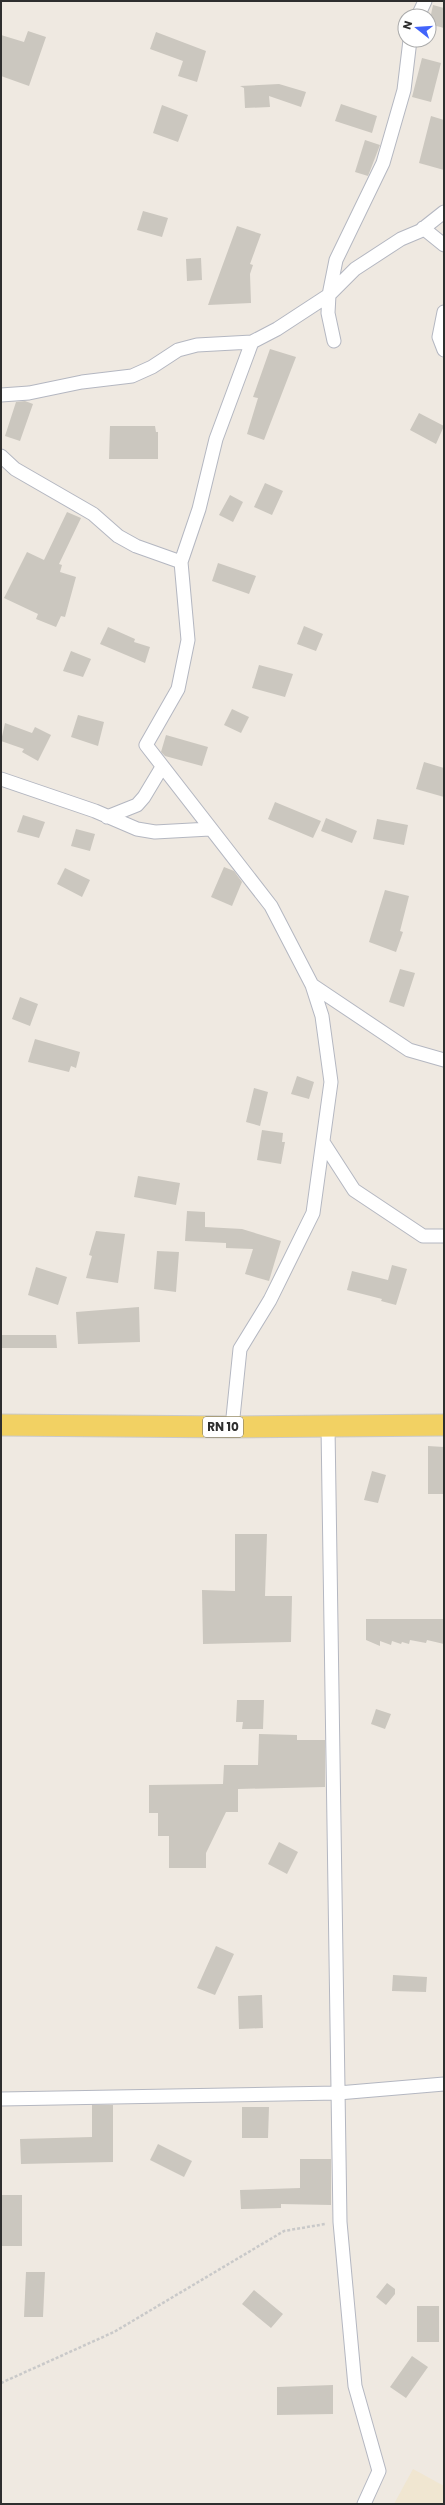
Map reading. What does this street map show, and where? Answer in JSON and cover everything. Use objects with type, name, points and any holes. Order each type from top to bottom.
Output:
[{"type":"main road","name":"RN 10","points":[[1,1425],[232,1428],[444,1425]]},
{"type":"street","points":[[334,340],[328,313],[329,295],[336,260],[383,163],[404,90],[409,48]]},
{"type":"street","points":[[1,395],[29,393],[82,382],[132,376],[152,367],[178,350],[197,345],[252,342],[277,329],[329,295],[355,269],[423,228],[444,212]]},
{"type":"street","points":[[423,228],[444,245]]},
{"type":"street","points":[[444,312],[439,337],[444,350]]},
{"type":"street","points":[[232,1428],[240,1349],[270,1300],[314,1214],[331,1082],[322,1016],[312,985],[271,906],[146,745],[178,689],[186,647],[181,562],[199,509],[216,438],[252,342]]},
{"type":"street","points":[[1,456],[15,469],[94,514],[118,536],[136,546],[181,562]]},
{"type":"street","points":[[107,817],[137,805],[144,797],[162,766]]},
{"type":"street","points":[[1,779],[123,824],[155,832],[210,829]]},
{"type":"street","points":[[312,985],[409,1050],[444,1060]]},
{"type":"street","points":[[323,1142],[354,1190],[424,1236],[444,1236]]},
{"type":"street","points":[[328,1427],[340,2222],[355,2386],[379,2471],[364,2504]]},
{"type":"street","points":[[1,2100],[338,2093],[444,2084]]},
{"type":"path","points":[[1,2383],[114,2332],[284,2231],[340,2222]]},
{"type":"shaded area","points":[[413,2469],[444,2486],[444,2504],[394,2504]]},
{"type":"building","points":[[433,5],[444,8],[444,28],[437,26],[437,8],[432,8]]},
{"type":"building","points":[[28,31],[46,37],[29,86],[1,76],[1,35],[24,42]]},
{"type":"building","points":[[156,32],[206,51],[197,82],[178,76],[183,61],[150,49]]},
{"type":"building","points":[[422,58],[441,63],[431,102],[412,97]]},
{"type":"building","points":[[279,84],[306,92],[301,107],[269,96],[270,107],[245,108],[244,88],[240,86]]},
{"type":"building","points":[[341,104],[377,116],[372,133],[335,121]]},
{"type":"building","points":[[162,105],[188,115],[178,142],[153,133]]},
{"type":"building","points":[[431,116],[444,120],[444,170],[419,163]]},
{"type":"building","points":[[365,140],[380,145],[368,176],[355,172]]},
{"type":"building","points":[[143,211],[168,218],[162,237],[137,230]]},
{"type":"building","points":[[237,226],[261,234],[250,264],[253,265],[250,274],[251,303],[208,305]]},
{"type":"building","points":[[201,258],[202,280],[187,281],[186,259]]},
{"type":"building","points":[[270,349],[296,357],[264,440],[247,434],[258,398],[253,397]]},
{"type":"building","points":[[25,401],[33,404],[20,441],[5,436],[16,402]]},
{"type":"building","points":[[419,413],[444,426],[436,444],[410,430]]},
{"type":"building","points":[[110,426],[155,426],[156,432],[158,432],[158,459],[109,459]]},
{"type":"building","points":[[265,483],[283,491],[272,515],[254,507]]},
{"type":"building","points":[[230,495],[243,502],[233,522],[219,515]]},
{"type":"building","points":[[67,512],[81,518],[59,564],[62,565],[60,572],[76,577],[65,617],[61,616],[56,627],[36,619],[38,614],[4,598],[27,552],[44,560]]},
{"type":"building","points":[[218,563],[256,576],[249,594],[212,581]]},
{"type":"building","points":[[304,626],[323,634],[316,651],[297,644]]},
{"type":"building","points":[[108,627],[135,639],[134,642],[150,647],[145,663],[100,644]]},
{"type":"building","points":[[71,651],[91,659],[83,677],[63,671]]},
{"type":"building","points":[[259,665],[293,674],[285,697],[252,688]]},
{"type":"building","points":[[232,709],[249,717],[241,733],[224,725]]},
{"type":"building","points":[[78,715],[104,722],[98,746],[71,737]]},
{"type":"building","points":[[5,723],[32,733],[35,727],[51,735],[38,761],[22,752],[24,749],[1,741]]},
{"type":"building","points":[[166,735],[208,747],[202,766],[165,756],[161,752]]},
{"type":"building","points":[[424,762],[444,768],[444,797],[416,789]]},
{"type":"building","points":[[275,802],[321,821],[313,838],[268,819]]},
{"type":"building","points":[[23,815],[45,822],[39,838],[17,832]]},
{"type":"building","points":[[326,818],[357,831],[352,843],[321,831]]},
{"type":"building","points":[[377,819],[408,825],[404,845],[373,839]]},
{"type":"building","points":[[76,829],[95,834],[90,851],[71,846]]},
{"type":"building","points":[[224,867],[234,871],[242,882],[232,906],[211,897]]},
{"type":"building","points":[[65,868],[90,880],[82,897],[57,884]]},
{"type":"building","points":[[385,890],[409,896],[400,931],[403,932],[396,952],[369,942]]},
{"type":"building","points":[[400,969],[415,973],[404,1007],[389,1002]]},
{"type":"building","points":[[20,997],[38,1004],[30,1026],[12,1019]]},
{"type":"building","points":[[35,1039],[80,1052],[76,1068],[71,1066],[69,1072],[28,1062]]},
{"type":"building","points":[[297,1076],[314,1082],[309,1099],[291,1094]]},
{"type":"building","points":[[254,1088],[268,1092],[260,1126],[246,1122]]},
{"type":"building","points":[[262,1130],[283,1133],[282,1142],[285,1142],[281,1164],[257,1160]]},
{"type":"building","points":[[138,1176],[180,1183],[176,1205],[134,1197]]},
{"type":"building","points":[[187,1211],[205,1212],[205,1227],[242,1229],[281,1241],[269,1281],[245,1274],[253,1249],[226,1248],[226,1243],[185,1241]]},
{"type":"building","points":[[96,1231],[125,1234],[118,1283],[86,1278],[92,1256],[89,1255]]},
{"type":"building","points":[[157,1251],[179,1252],[176,1292],[154,1289]]},
{"type":"building","points":[[392,1265],[407,1269],[396,1305],[381,1301],[382,1299],[347,1290],[352,1271],[388,1280]]},
{"type":"building","points":[[36,1267],[67,1277],[58,1305],[28,1295]]},
{"type":"building","points":[[139,1307],[140,1342],[78,1344],[76,1312]]},
{"type":"building","points":[[1,1335],[56,1335],[57,1348],[1,1348]]},
{"type":"building","points":[[428,1446],[444,1447],[444,1494],[428,1494]]},
{"type":"building","points":[[372,1471],[386,1475],[378,1503],[364,1500]]},
{"type":"building","points":[[235,1534],[267,1534],[265,1596],[292,1596],[291,1642],[203,1644],[202,1590],[235,1591]]},
{"type":"building","points":[[366,1619],[444,1619],[444,1644],[427,1640],[426,1643],[410,1640],[409,1644],[402,1642],[401,1644],[392,1641],[391,1645],[380,1641],[380,1646],[366,1640]]},
{"type":"building","points":[[237,1700],[264,1700],[263,1729],[242,1729],[243,1722],[236,1722]]},
{"type":"building","points":[[376,1709],[391,1714],[385,1729],[371,1724]]},
{"type":"building","points":[[259,1734],[297,1735],[297,1740],[325,1740],[325,1787],[238,1789],[238,1812],[226,1812],[206,1853],[206,1868],[169,1868],[169,1836],[158,1836],[158,1813],[149,1813],[149,1785],[223,1784],[224,1765],[258,1765]]},
{"type":"building","points":[[279,1842],[298,1852],[287,1874],[268,1864]]},
{"type":"building","points":[[216,1946],[234,1954],[215,1995],[197,1988]]},
{"type":"building","points":[[393,1975],[427,1977],[426,1992],[392,1991]]},
{"type":"building","points":[[262,1995],[263,2028],[239,2029],[238,1996]]},
{"type":"building","points":[[92,2105],[113,2105],[113,2162],[21,2164],[20,2139],[92,2137]]},
{"type":"building","points":[[242,2107],[269,2107],[268,2138],[242,2138]]},
{"type":"building","points":[[158,2144],[192,2161],[184,2177],[150,2160]]},
{"type":"building","points":[[300,2159],[331,2159],[331,2205],[281,2204],[281,2208],[241,2209],[240,2190],[300,2188]]},
{"type":"building","points":[[1,2195],[22,2195],[22,2246],[1,2246]]},
{"type":"building","points":[[26,2272],[45,2272],[43,2317],[24,2317]]},
{"type":"building","points":[[387,2283],[395,2289],[395,2294],[386,2305],[376,2297]]},
{"type":"building","points":[[254,2290],[283,2314],[271,2328],[242,2304]]},
{"type":"building","points":[[417,2306],[439,2306],[439,2342],[417,2342]]},
{"type":"building","points":[[412,2356],[428,2367],[406,2398],[390,2387]]},
{"type":"building","points":[[333,2385],[333,2414],[277,2415],[277,2387]]}]
